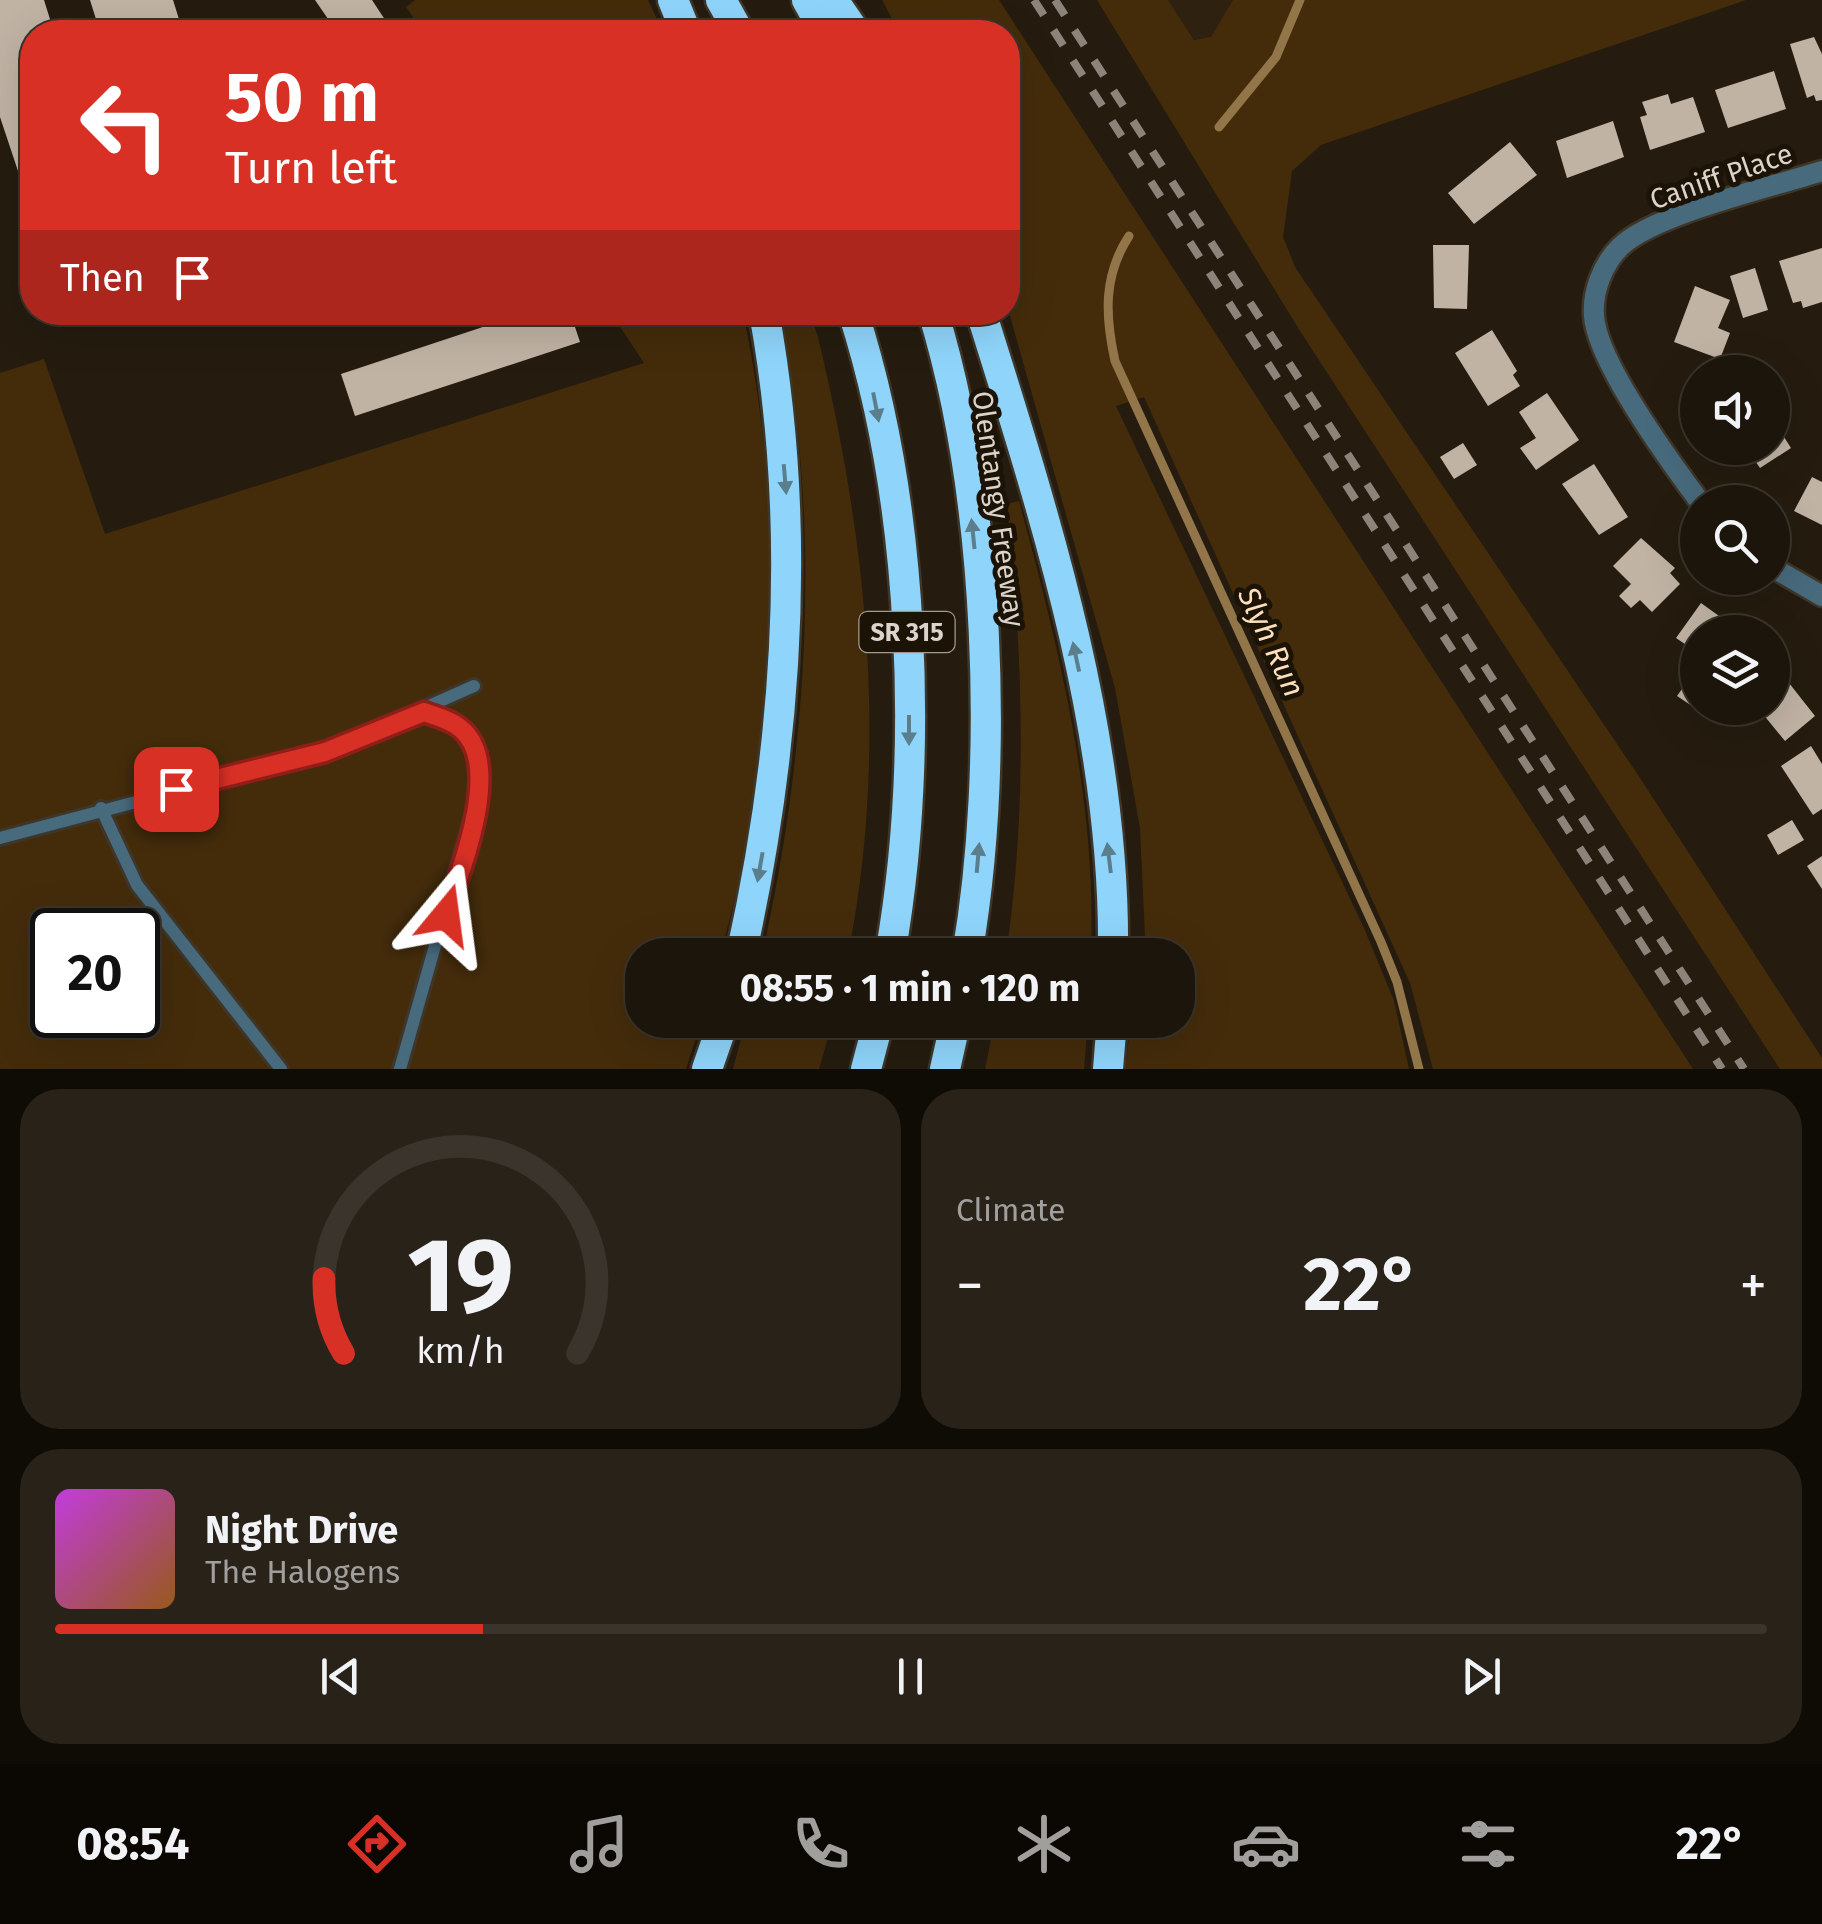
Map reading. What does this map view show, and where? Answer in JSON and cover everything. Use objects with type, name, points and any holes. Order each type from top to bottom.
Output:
[{"type":"highway","points":[[745,938],[775,778],[787,604],[786,490],[766,325]]},
{"type":"highway","name":"SR 315","points":[[857,325],[893,494],[909,650],[909,782],[892,938]]},
{"type":"highway","name":"Olentangy Freeway","points":[[936,325],[968,483],[984,645],[984,785],[969,938]]},
{"type":"highway","points":[[985,325],[1052,548],[1092,732],[1114,898],[1113,938]]},
{"type":"highway","points":[[707,1069],[718,1038]]},
{"type":"highway","points":[[866,1069],[874,1038]]},
{"type":"highway","points":[[945,1069],[952,1038]]},
{"type":"highway","points":[[1108,1069],[1111,1038]]},
{"type":"street","name":"Caniff Place","points":[[1687,485],[1606,354],[1594,316],[1598,278],[1620,247],[1652,227],[1822,171]]},
{"type":"street","points":[[1790,577],[1822,596]]},
{"type":"lane","points":[[0,838],[325,752],[424,712],[474,686]]},
{"type":"lane","points":[[400,1069],[481,784],[479,754],[461,728],[424,712]]},
{"type":"lane","points":[[102,808],[137,886],[281,1069]]},
{"type":"shaded area","points":[[415,0],[648,0],[657,20],[415,20],[406,7]]},
{"type":"shaded area","points":[[882,0],[999,0],[1012,20],[893,20]]},
{"type":"shaded area","points":[[1097,0],[1168,0],[1194,40],[1211,37],[1233,0],[1746,0],[1321,145],[1292,171],[1283,237],[1295,267],[1640,778],[1822,1058],[1822,1069],[1780,1069],[1300,331]]},
{"type":"shaded area","points":[[1168,0],[1233,0],[1211,38],[1194,40]]},
{"type":"shaded area","points":[[1020,32],[1693,1069],[1433,1069],[1410,983],[1144,397],[1116,406],[1364,928],[1394,1001],[1409,1069],[1125,1069],[1129,1038],[1195,1038],[1195,938],[1145,938],[1140,828],[1115,688],[1013,325],[1020,325]]},
{"type":"shaded area","points":[[619,325],[745,325],[757,392],[771,553],[765,717],[740,877],[724,938],[625,938],[625,1038],[696,1038],[686,1069],[0,1069],[0,373],[44,359],[105,534],[644,363]]},
{"type":"shaded area","points":[[782,325],[814,325],[818,337],[860,568],[867,645],[868,800],[851,938],[765,938],[791,796],[799,716],[805,554],[802,473]]},
{"type":"shaded area","points":[[1019,501],[1072,725],[1088,840],[1091,938],[1008,938],[1018,842],[1021,730],[1007,504]]},
{"type":"shaded area","points":[[741,1038],[828,1038],[819,1069],[733,1069]]},
{"type":"shaded area","points":[[991,1038],[1087,1038],[1084,1069],[985,1069]]},
{"type":"building","points":[[0,0],[44,0],[50,20],[20,20],[18,171],[0,117]]},
{"type":"building","points":[[90,0],[173,0],[179,20],[96,20]]},
{"type":"building","points":[[315,0],[372,0],[385,20],[329,20]]},
{"type":"building","points":[[1814,37],[1822,54],[1822,100],[1816,101],[1814,95],[1807,98],[1790,44]]},
{"type":"building","points":[[1774,71],[1786,109],[1728,128],[1715,90]]},
{"type":"building","points":[[1668,94],[1671,104],[1693,97],[1705,132],[1650,150],[1640,117],[1647,115],[1642,102]]},
{"type":"building","points":[[1613,121],[1624,157],[1567,178],[1556,141]]},
{"type":"building","points":[[1510,142],[1537,175],[1474,224],[1448,193]]},
{"type":"building","points":[[1433,245],[1469,245],[1467,309],[1434,308]]},
{"type":"building","points":[[1822,248],[1822,302],[1803,308],[1801,301],[1793,303],[1779,261]]},
{"type":"building","points":[[1755,268],[1768,310],[1743,318],[1730,276]]},
{"type":"building","points":[[1695,286],[1730,300],[1718,328],[1730,333],[1722,355],[1709,355],[1674,342]]},
{"type":"building","points":[[489,325],[574,325],[580,342],[355,416],[341,374]]},
{"type":"building","points":[[1492,330],[1517,371],[1513,375],[1520,386],[1488,406],[1455,353]]},
{"type":"building","points":[[1547,393],[1579,440],[1536,470],[1520,448],[1536,438],[1519,412]]},
{"type":"building","points":[[1463,443],[1477,465],[1454,479],[1440,457]]},
{"type":"building","points":[[1594,464],[1628,517],[1599,535],[1562,484]]},
{"type":"building","points":[[1812,477],[1822,482],[1822,525],[1794,511]]},
{"type":"building","points":[[1641,538],[1675,568],[1670,573],[1680,584],[1652,612],[1640,600],[1631,608],[1619,596],[1631,584],[1613,566]]},
{"type":"building","points":[[1701,603],[1718,615],[1692,615]]},
{"type":"building","points":[[1790,684],[1815,716],[1785,741],[1772,725],[1790,725]]},
{"type":"building","points":[[1811,746],[1822,764],[1822,809],[1813,815],[1781,766]]},
{"type":"building","points":[[1792,820],[1804,840],[1778,855],[1767,835]]},
{"type":"building","points":[[1822,856],[1822,889],[1807,866]]},
{"type":"waterway","name":"Slyh Run","points":[[1219,127],[1276,57],[1300,0]]},
{"type":"waterway","name":"Slyh Run","points":[[1129,236],[1114,266],[1108,297],[1115,361],[1381,942],[1397,982],[1419,1069]]},
{"type":"railway","points":[[1034,0],[1722,1069]]},
{"type":"railway","points":[[1055,0],[1744,1069]]},
{"type":"route","points":[[176,789],[325,752],[424,712],[461,728],[479,754],[481,784],[446,915]]}]
